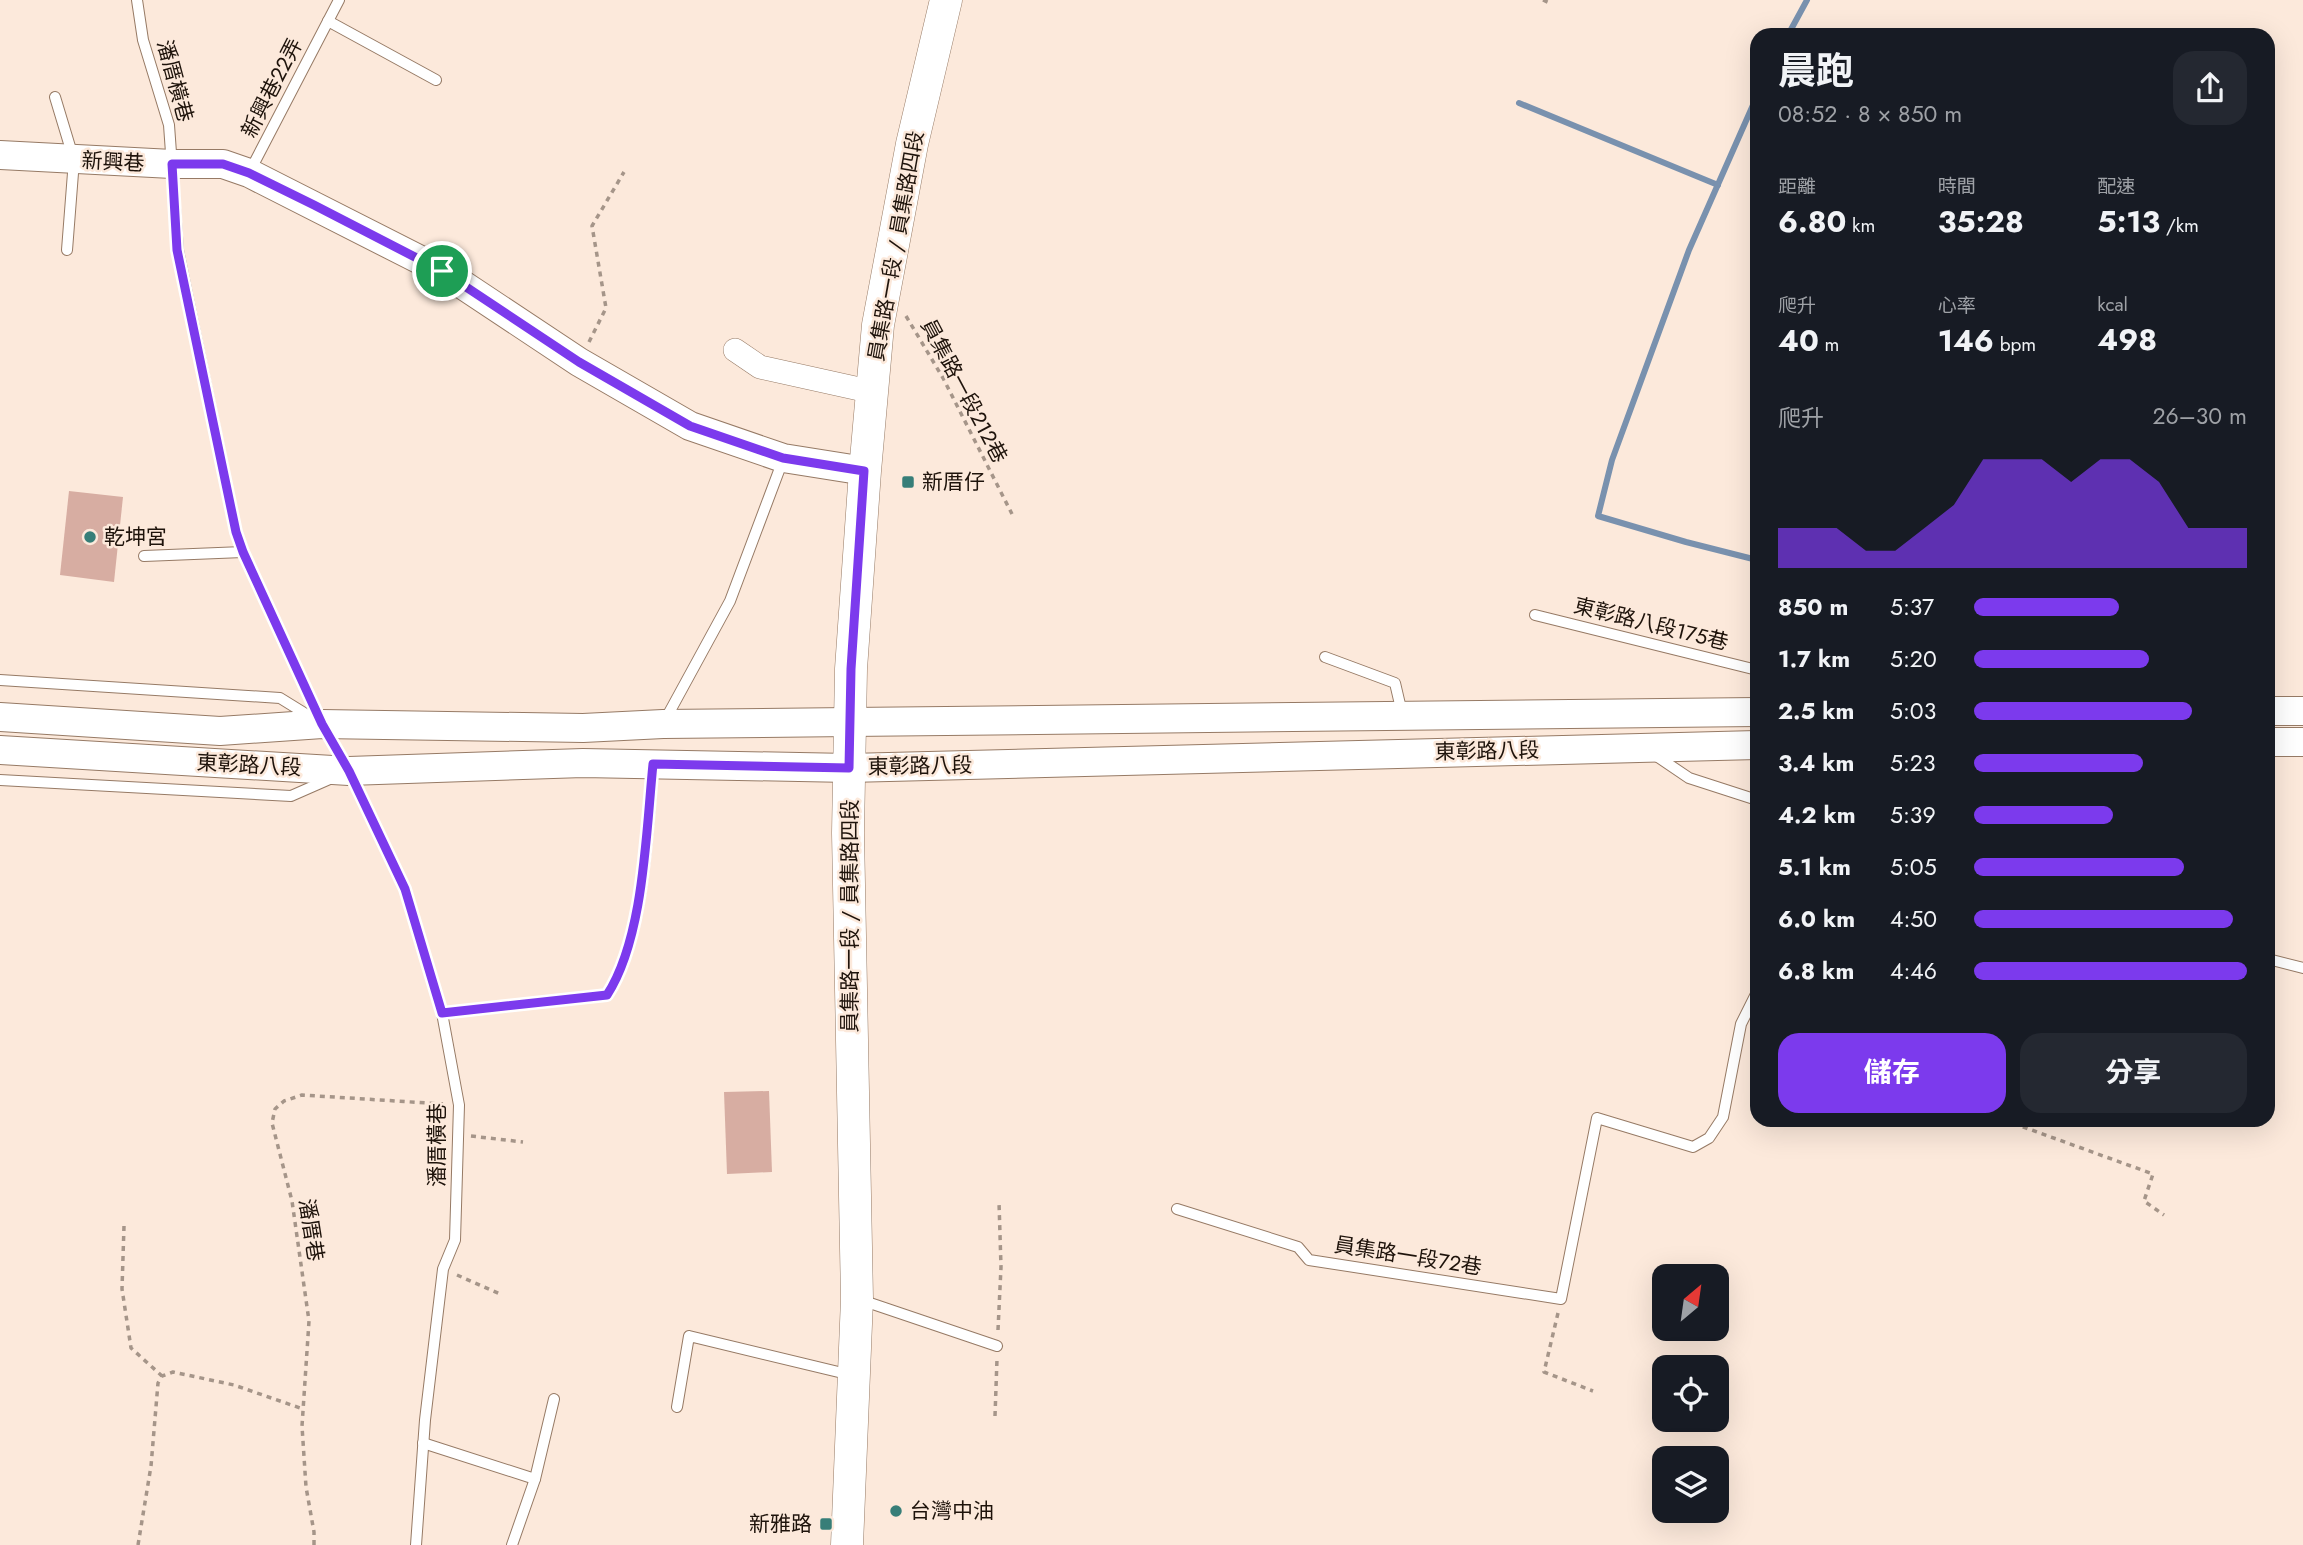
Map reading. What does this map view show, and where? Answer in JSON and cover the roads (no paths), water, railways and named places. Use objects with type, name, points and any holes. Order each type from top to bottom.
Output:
[{"type":"main road","name":"員集路一段 / 員集路四段","points":[[847,1545],[858,1299],[852,1092],[849,768],[851,669],[864,471],[878,325],[912,144],[946,0]]},
{"type":"street","name":"新興巷","points":[[0,155],[223,164],[249,173],[442,271],[579,362],[690,426],[783,458],[864,471]]},
{"type":"street","points":[[735,350],[760,367],[873,392]]},
{"type":"street","points":[[2275,711],[2303,711]]},
{"type":"street","name":"東彰路八段","points":[[0,717],[220,731],[322,724],[583,728],[663,724],[1750,712]]},
{"type":"street","points":[[2275,742],[2303,742]]},
{"type":"street","name":"東彰路八段","points":[[0,750],[349,771],[583,763],[849,768],[1750,745]]},
{"type":"lane","name":"潘厝橫巷","points":[[137,0],[143,40],[169,125],[177,250],[236,532],[322,724],[349,771],[405,889],[442,1013],[459,1105],[455,1240],[443,1269],[423,1443],[416,1545]]},
{"type":"lane","name":"新興巷22弄","points":[[249,173],[339,0]]},
{"type":"lane","points":[[328,21],[436,80]]},
{"type":"lane","points":[[55,97],[74,160],[67,250]]},
{"type":"lane","points":[[663,724],[730,601],[783,458]]},
{"type":"lane","points":[[144,556],[243,552]]},
{"type":"lane","name":"東彰路八段175巷","points":[[1535,615],[1750,668]]},
{"type":"lane","points":[[1325,657],[1395,683],[1403,716]]},
{"type":"lane","points":[[0,680],[280,698],[322,724]]},
{"type":"lane","points":[[1644,747],[1689,778],[1750,798]]},
{"type":"lane","points":[[442,1013],[607,995],[629,949],[643,863],[653,764]]},
{"type":"lane","points":[[0,780],[291,796],[349,771]]},
{"type":"lane","points":[[2275,961],[2303,968]]},
{"type":"lane","name":"員集路一段72巷","points":[[1177,1209],[1298,1247],[1309,1260],[1561,1299],[1597,1118],[1693,1147],[1709,1138],[1723,1117],[1741,1024],[1750,1006]]},
{"type":"lane","points":[[858,1299],[998,1346]]},
{"type":"lane","points":[[677,1407],[689,1336],[854,1376]]},
{"type":"lane","points":[[512,1545],[535,1479],[554,1399]]},
{"type":"lane","points":[[423,1443],[535,1479]]},
{"type":"waterway","points":[[1792,28],[1807,0]]},
{"type":"waterway","points":[[1519,103],[1718,185]]},
{"type":"waterway","points":[[1750,112],[1689,250],[1612,460],[1598,516],[1750,558]]},
{"type":"place","name":"新厝仔","points":[[908,482]]},
{"type":"place","name":"乾坤宮","points":[[90,537]]},
{"type":"place","name":"台灣中油","points":[[896,1511]]},
{"type":"place","name":"新雅路","points":[[826,1524]]}]
